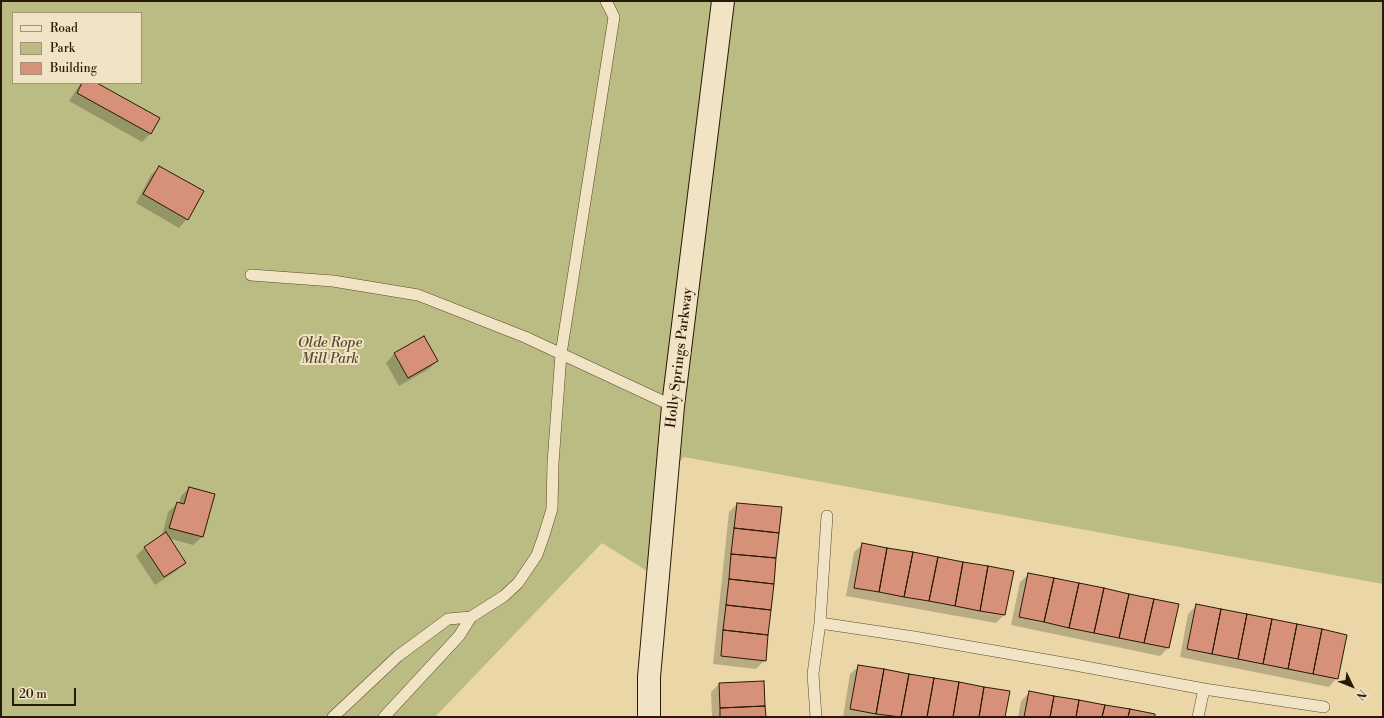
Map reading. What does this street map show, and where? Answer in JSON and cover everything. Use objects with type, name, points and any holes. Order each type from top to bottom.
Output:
[{"type":"main road","name":"Holly Springs Parkway","points":[[650,717],[650,677],[673,406],[723,1]]},
{"type":"lane","points":[[384,717],[459,636],[471,617],[504,596],[518,583],[537,556],[544,535],[552,509],[553,463],[561,354],[614,17],[606,1]]},
{"type":"lane","points":[[251,274],[333,282],[418,295],[525,337],[673,406]]},
{"type":"lane","points":[[816,717],[813,674],[820,623],[827,516]]},
{"type":"lane","points":[[333,717],[398,656],[448,619],[471,617]]},
{"type":"lane","points":[[820,623],[921,638],[1204,689],[1324,707]]},
{"type":"lane","points":[[1198,717],[1204,689]]},
{"type":"green space","name":"Olde Rope Mill Park","points":[[1,1],[1383,1],[1383,584],[684,457],[658,484],[647,571],[602,543],[435,717],[1,717]]},
{"type":"building","points":[[82,84],[99,84],[160,118],[151,134],[77,93]]},
{"type":"building","points":[[159,166],[204,191],[188,220],[143,194]]},
{"type":"building","points":[[424,336],[438,361],[408,378],[394,353]]},
{"type":"building","points":[[189,487],[215,494],[203,537],[169,528],[177,502],[184,504]]},
{"type":"building","points":[[737,503],[782,507],[779,533],[734,528]]},
{"type":"building","points":[[734,528],[779,533],[776,558],[731,554]]},
{"type":"building","points":[[166,532],[186,563],[164,577],[144,547]]},
{"type":"building","points":[[862,543],[887,548],[879,592],[854,588]]},
{"type":"building","points":[[887,548],[913,552],[904,597],[879,592]]},
{"type":"building","points":[[913,552],[938,557],[929,601],[904,597]]},
{"type":"building","points":[[731,554],[776,558],[774,584],[729,579]]},
{"type":"building","points":[[938,557],[963,562],[955,606],[929,601]]},
{"type":"building","points":[[963,562],[988,566],[980,611],[955,606]]},
{"type":"building","points":[[988,566],[1014,571],[1005,615],[980,611]]},
{"type":"building","points":[[1028,573],[1054,578],[1044,622],[1019,617]]},
{"type":"building","points":[[1054,578],[1079,583],[1069,628],[1044,622]]},
{"type":"building","points":[[729,579],[774,584],[771,610],[726,605]]},
{"type":"building","points":[[1079,583],[1104,588],[1094,633],[1069,628]]},
{"type":"building","points":[[1104,588],[1129,594],[1119,638],[1094,633]]},
{"type":"building","points":[[1129,594],[1154,599],[1144,643],[1119,638]]},
{"type":"building","points":[[1154,599],[1179,604],[1169,648],[1144,643]]},
{"type":"building","points":[[1196,604],[1221,609],[1212,654],[1187,649]]},
{"type":"building","points":[[726,605],[771,610],[768,635],[723,630]]},
{"type":"building","points":[[1221,609],[1247,614],[1238,659],[1212,654]]},
{"type":"building","points":[[1247,614],[1272,619],[1263,664],[1238,659]]},
{"type":"building","points":[[1272,619],[1297,624],[1288,669],[1263,664]]},
{"type":"building","points":[[1297,624],[1322,629],[1313,674],[1288,669]]},
{"type":"building","points":[[1322,629],[1347,635],[1338,679],[1313,674]]},
{"type":"building","points":[[723,630],[768,635],[766,661],[721,656]]},
{"type":"building","points":[[858,665],[884,669],[876,714],[850,709]]},
{"type":"building","points":[[884,669],[909,674],[901,717],[876,714]]},
{"type":"building","points":[[909,674],[934,678],[927,717],[901,717]]},
{"type":"building","points":[[934,678],[959,682],[953,717],[927,717]]},
{"type":"building","points":[[764,681],[765,706],[720,708],[719,683]]},
{"type":"building","points":[[959,682],[984,687],[979,717],[953,717]]},
{"type":"building","points":[[984,687],[1010,691],[1005,717],[979,717]]},
{"type":"building","points":[[1029,691],[1054,696],[1050,717],[1024,717]]},
{"type":"building","points":[[1054,696],[1079,700],[1076,717],[1050,717]]},
{"type":"building","points":[[1079,700],[1105,705],[1102,717],[1076,717]]},
{"type":"building","points":[[1105,705],[1130,709],[1128,717],[1102,717]]},
{"type":"building","points":[[765,706],[766,717],[720,717],[720,708]]},
{"type":"building","points":[[1130,709],[1155,714],[1155,717],[1128,717]]}]
